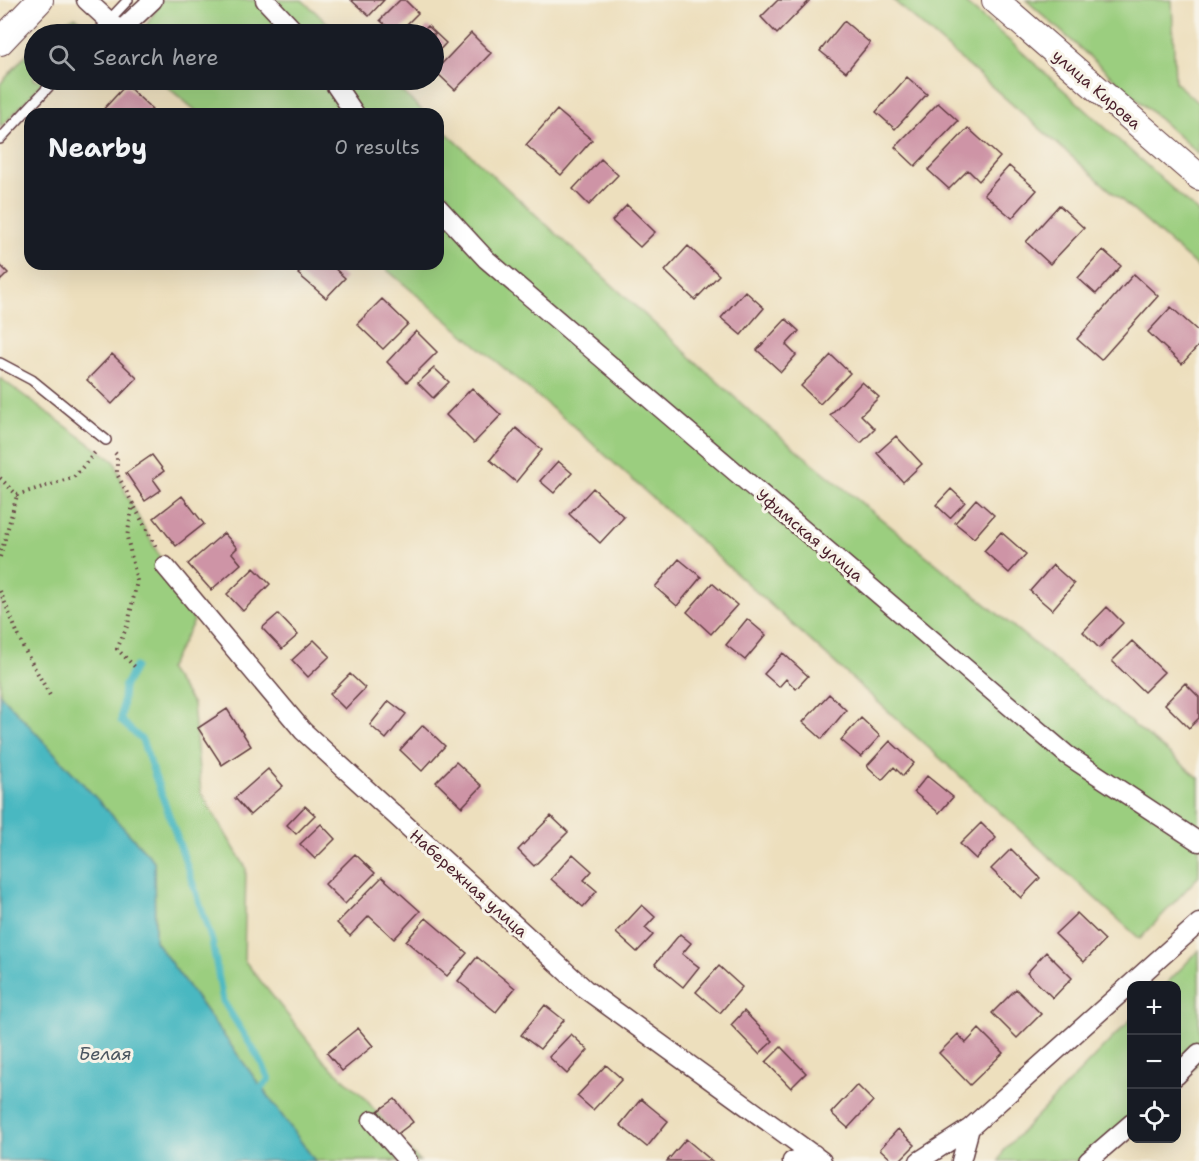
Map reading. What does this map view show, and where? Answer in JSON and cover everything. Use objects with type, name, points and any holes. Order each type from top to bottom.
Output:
[{"type":"main road","points":[[0,42],[40,0]]},
{"type":"main road","name":"улица Кирова","points":[[995,0],[1199,177]]},
{"type":"street","points":[[86,0],[112,24]]},
{"type":"street","points":[[127,24],[153,0]]},
{"type":"street","points":[[265,0],[288,24]]},
{"type":"street","points":[[339,90],[351,108]]},
{"type":"street","name":"Уфимская улица","points":[[444,214],[486,259],[1067,755],[1199,842]]},
{"type":"street","name":"Набережная улица","points":[[165,566],[303,731],[585,989],[818,1158]]},
{"type":"street","points":[[919,1161],[970,1128],[1199,923]]},
{"type":"street","points":[[1181,1071],[1199,1053]]},
{"type":"street","points":[[372,1120],[408,1161]]},
{"type":"street","points":[[1088,1161],[1127,1127]]},
{"type":"street","points":[[961,1161],[970,1128]]},
{"type":"street","name":"Набережная улица","points":[[792,1161],[818,1158]]},
{"type":"lane","points":[[106,24],[128,0]]},
{"type":"lane","points":[[29,108],[46,90]]},
{"type":"lane","points":[[0,139],[24,113]]},
{"type":"lane","points":[[0,363],[32,380],[106,440]]},
{"type":"path","points":[[18,495],[74,477],[106,440],[117,455],[117,474],[165,566]]},
{"type":"path","points":[[0,478],[18,495]]},
{"type":"path","points":[[0,557],[18,495]]},
{"type":"path","points":[[133,502],[127,537],[136,581],[128,624],[117,649],[135,667]]},
{"type":"path","points":[[0,591],[24,649],[52,699]]},
{"type":"green space","points":[[162,0],[302,0],[329,24],[147,24]]},
{"type":"green space","points":[[893,0],[962,0],[1012,43],[1199,213],[1199,268]]},
{"type":"green space","points":[[1026,0],[1172,0],[1175,82],[1199,104],[1199,154]]},
{"type":"green space","points":[[75,17],[87,24],[58,24]]},
{"type":"green space","points":[[24,57],[24,90],[36,90],[0,127],[0,84]]},
{"type":"green space","points":[[171,90],[400,90],[419,108],[193,108]]},
{"type":"green space","points":[[444,131],[755,416],[1199,778],[1199,876],[1140,939],[573,426],[387,270],[444,270]]},
{"type":"green space","points":[[0,378],[115,462],[126,494],[194,621],[168,669],[193,704],[201,793],[246,868],[244,960],[324,1061],[364,1097],[402,1144],[420,1161],[315,1161],[155,941],[154,861],[0,694]]},
{"type":"green space","points":[[1199,950],[1199,1063],[1181,1079],[1181,981],[1169,981]]},
{"type":"green space","points":[[1127,1023],[1127,1127],[1089,1161],[999,1161],[1004,1150]]},
{"type":"water","name":"Белая","points":[[0,694],[154,861],[155,941],[315,1161],[0,1161]]},
{"type":"building","points":[[351,0],[384,0],[369,16]]},
{"type":"building","points":[[400,0],[405,0],[418,13],[407,24],[384,24],[380,20]]},
{"type":"building","points":[[778,0],[810,0],[777,34],[761,17]]},
{"type":"building","points":[[844,21],[870,43],[846,72],[820,51]]},
{"type":"building","points":[[471,33],[491,53],[455,90],[444,80],[444,62]]},
{"type":"building","points":[[907,77],[927,94],[895,129],[876,112]]},
{"type":"building","points":[[121,90],[131,90],[151,108],[105,108]]},
{"type":"building","points":[[938,103],[958,121],[915,166],[895,147]]},
{"type":"building","points":[[557,110],[592,140],[561,175],[526,145]]},
{"type":"building","points":[[968,128],[1000,157],[979,181],[968,170],[949,189],[928,170]]},
{"type":"building","points":[[601,159],[618,175],[589,205],[573,189]]},
{"type":"building","points":[[1009,166],[1037,190],[1012,218],[984,194]]},
{"type":"building","points":[[627,205],[655,232],[640,247],[612,221]]},
{"type":"building","points":[[1059,205],[1084,228],[1050,264],[1026,242]]},
{"type":"building","points":[[688,246],[719,275],[695,300],[665,271]]},
{"type":"building","points":[[1103,250],[1121,266],[1096,294],[1078,278]]},
{"type":"building","points":[[0,265],[8,273],[0,281]]},
{"type":"building","points":[[302,270],[336,270],[345,278],[326,298],[298,274]]},
{"type":"building","points":[[1134,274],[1158,296],[1101,360],[1077,339]]},
{"type":"building","points":[[745,291],[764,308],[741,335],[721,318]]},
{"type":"building","points":[[382,299],[408,324],[383,349],[357,324]]},
{"type":"building","points":[[1171,307],[1199,332],[1199,345],[1182,364],[1148,332]]},
{"type":"building","points":[[786,319],[799,331],[786,345],[796,355],[781,372],[757,350]]},
{"type":"building","points":[[416,331],[437,352],[407,382],[387,362]]},
{"type":"building","points":[[112,354],[137,378],[112,404],[87,380]]},
{"type":"building","points":[[831,355],[850,373],[820,404],[801,386]]},
{"type":"building","points":[[434,368],[449,382],[433,398],[418,383]]},
{"type":"building","points":[[862,382],[879,397],[861,415],[875,429],[861,443],[830,415]]},
{"type":"building","points":[[472,388],[501,415],[474,443],[446,415]]},
{"type":"building","points":[[516,428],[542,450],[516,482],[490,460]]},
{"type":"building","points":[[896,436],[922,464],[903,482],[877,453]]},
{"type":"building","points":[[152,455],[164,471],[153,479],[161,490],[145,501],[126,473]]},
{"type":"building","points":[[558,461],[572,473],[554,493],[540,481]]},
{"type":"building","points":[[593,488],[624,517],[600,543],[569,514]]},
{"type":"building","points":[[951,489],[965,502],[950,518],[936,505]]},
{"type":"building","points":[[182,496],[204,524],[176,546],[154,518]]},
{"type":"building","points":[[976,499],[994,515],[974,538],[955,523]]},
{"type":"building","points":[[1001,532],[1026,554],[1009,573],[984,551]]},
{"type":"building","points":[[224,533],[237,548],[232,553],[241,564],[211,590],[188,564]]},
{"type":"building","points":[[679,559],[701,577],[677,606],[655,587]]},
{"type":"building","points":[[1053,565],[1074,584],[1052,610],[1030,591]]},
{"type":"building","points":[[254,568],[270,584],[243,611],[227,594]]},
{"type":"building","points":[[712,583],[737,605],[711,634],[687,612]]},
{"type":"building","points":[[1107,607],[1123,623],[1099,648],[1083,632]]},
{"type":"building","points":[[278,614],[298,635],[282,649],[262,628]]},
{"type":"building","points":[[747,619],[766,635],[745,660],[726,645]]},
{"type":"building","points":[[314,640],[330,656],[308,677],[292,660]]},
{"type":"building","points":[[1132,641],[1164,672],[1144,692],[1112,661]]},
{"type":"building","points":[[783,653],[808,676],[796,689],[786,679],[779,687],[764,674]]},
{"type":"building","points":[[350,674],[365,688],[345,709],[330,694]]},
{"type":"building","points":[[1185,683],[1199,697],[1199,718],[1189,728],[1165,704]]},
{"type":"building","points":[[829,694],[846,710],[822,739],[803,722]]},
{"type":"building","points":[[389,701],[406,714],[386,739],[370,725]]},
{"type":"building","points":[[227,709],[251,746],[222,765],[198,728]]},
{"type":"building","points":[[861,718],[880,736],[861,757],[841,740]]},
{"type":"building","points":[[423,725],[445,746],[422,771],[400,750]]},
{"type":"building","points":[[890,741],[914,763],[903,776],[894,767],[882,780],[867,766]]},
{"type":"building","points":[[456,762],[482,786],[462,807],[436,782]]},
{"type":"building","points":[[268,769],[283,786],[250,815],[235,798]]},
{"type":"building","points":[[927,776],[953,797],[939,813],[914,792]]},
{"type":"building","points":[[305,806],[315,815],[296,834],[287,825]]},
{"type":"building","points":[[551,816],[568,832],[534,866],[518,850]]},
{"type":"building","points":[[981,823],[996,838],[976,859],[960,844]]},
{"type":"building","points":[[321,824],[335,839],[315,859],[300,844]]},
{"type":"building","points":[[1011,849],[1040,878],[1021,898],[991,869]]},
{"type":"building","points":[[355,854],[375,873],[345,904],[325,884]]},
{"type":"building","points":[[573,854],[592,871],[584,880],[597,891],[583,907],[551,879]]},
{"type":"building","points":[[382,877],[420,911],[394,939],[369,916],[350,936],[337,923]]},
{"type":"building","points":[[642,905],[655,917],[645,928],[653,935],[637,952],[616,933]]},
{"type":"building","points":[[1077,913],[1105,940],[1084,962],[1055,934]]},
{"type":"building","points":[[426,918],[467,953],[447,976],[406,941]]},
{"type":"building","points":[[680,934],[691,943],[682,954],[699,967],[683,987],[655,964]]},
{"type":"building","points":[[1046,952],[1072,978],[1053,998],[1027,973]]},
{"type":"building","points":[[477,957],[515,988],[496,1012],[458,981]]},
{"type":"building","points":[[719,966],[742,987],[720,1013],[696,992]]},
{"type":"building","points":[[1016,989],[1041,1014],[1017,1038],[992,1013]]},
{"type":"building","points":[[545,1005],[564,1020],[540,1049],[521,1035]]},
{"type":"building","points":[[744,1011],[773,1041],[759,1054],[731,1025]]},
{"type":"building","points":[[358,1028],[373,1046],[342,1071],[327,1053]]},
{"type":"building","points":[[979,1029],[1003,1053],[970,1085],[939,1053],[958,1034],[966,1043]]},
{"type":"building","points":[[571,1034],[588,1050],[567,1074],[549,1057]]},
{"type":"building","points":[[781,1047],[806,1073],[791,1088],[766,1062]]},
{"type":"building","points":[[606,1065],[622,1079],[593,1110],[577,1096]]},
{"type":"building","points":[[857,1085],[873,1101],[848,1128],[831,1113]]},
{"type":"building","points":[[395,1099],[413,1122],[396,1135],[378,1111]]},
{"type":"building","points":[[641,1099],[668,1121],[647,1147],[620,1125]]},
{"type":"building","points":[[898,1129],[915,1145],[899,1161],[893,1161],[880,1149]]},
{"type":"building","points":[[686,1139],[712,1161],[667,1161]]},
{"type":"waterway","points":[[135,667],[124,687],[121,721],[142,740],[212,941],[223,1001],[260,1060],[269,1079],[257,1093]]}]
